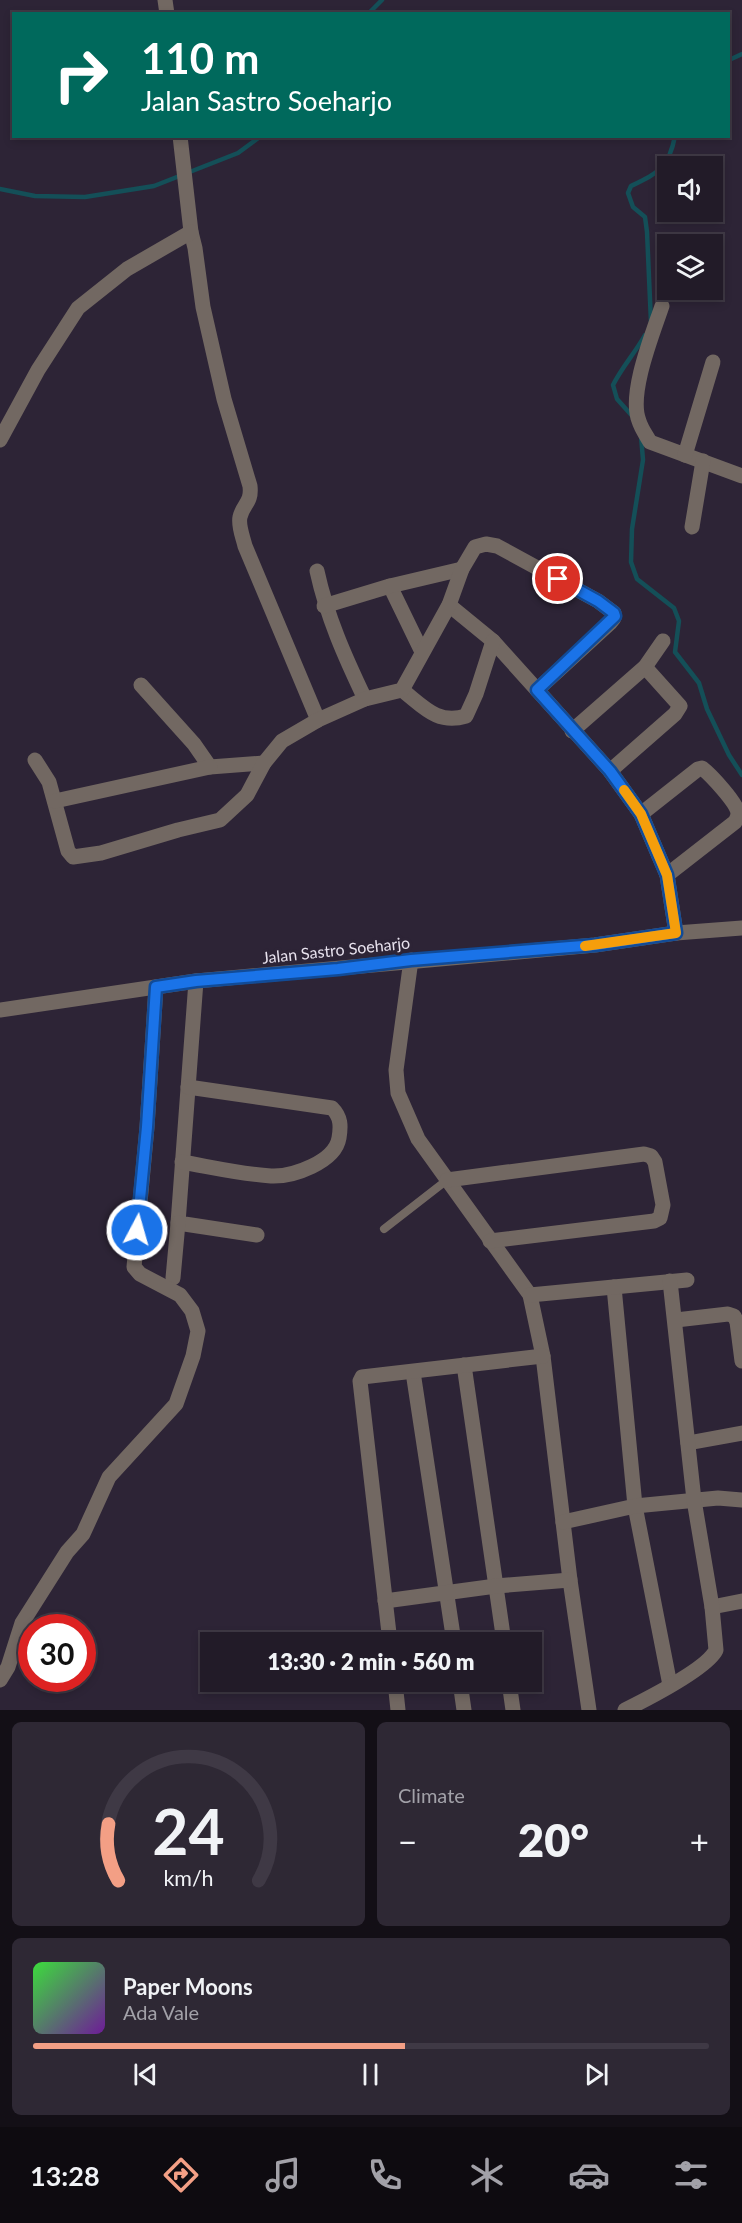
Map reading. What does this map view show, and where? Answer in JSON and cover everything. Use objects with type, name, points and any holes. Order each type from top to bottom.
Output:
[{"type":"street","points":[[181,140],[191,232],[204,308],[224,399],[250,486],[251,496],[240,516],[245,546],[318,720]]},
{"type":"street","points":[[0,440],[38,370],[78,309],[127,269],[191,232]]},
{"type":"street","points":[[662,306],[640,374],[636,406],[638,420],[650,441],[742,476]]},
{"type":"street","points":[[685,455],[712,362]]},
{"type":"street","points":[[692,527],[703,461]]},
{"type":"street","points":[[35,760],[43,769],[55,801],[68,851],[74,857],[101,853],[220,820],[247,795],[264,763],[282,741],[318,720],[365,699],[402,690],[449,605],[462,568],[475,548],[486,544],[497,546],[598,601],[614,613],[614,618],[610,622],[537,690]]},
{"type":"street","points":[[324,606],[462,568]]},
{"type":"street","points":[[316,571],[324,606],[344,656],[365,699]]},
{"type":"street","points":[[390,586],[422,652]]},
{"type":"street","points":[[449,605],[493,641],[610,771],[641,814],[667,875],[676,933]]},
{"type":"street","points":[[402,690],[438,718],[453,720],[466,716],[476,694],[493,641]]},
{"type":"street","points":[[572,731],[645,667],[663,641]]},
{"type":"street","points":[[610,771],[675,714],[680,706],[678,701],[645,667]]},
{"type":"street","points":[[141,685],[194,744],[210,767]]},
{"type":"street","points":[[55,801],[195,768],[264,763]]},
{"type":"street","points":[[641,814],[702,768],[721,787],[738,811],[735,822],[667,875]]},
{"type":"street","name":"Jalan Sastro Soeharjo","points":[[0,1010],[196,981],[595,945],[676,933],[742,928]]},
{"type":"street","points":[[411,960],[396,1070],[398,1093],[418,1139],[530,1296],[543,1356],[570,1580],[589,1710]]},
{"type":"street","points":[[173,1278],[196,981]]},
{"type":"street","points":[[0,1680],[8,1666],[22,1623],[67,1552],[83,1534],[109,1477],[176,1404],[193,1356],[198,1331],[192,1311],[180,1295],[140,1274],[134,1267],[147,1127],[156,987]]},
{"type":"street","points":[[182,1162],[272,1176],[287,1175],[321,1162],[330,1155],[338,1146],[341,1125],[338,1113],[332,1108],[188,1087]]},
{"type":"street","points":[[447,1180],[644,1154],[651,1156],[655,1162],[663,1205],[660,1218],[654,1221],[490,1241]]},
{"type":"street","points":[[177,1223],[257,1235]]},
{"type":"street","points":[[530,1296],[687,1280]]},
{"type":"street","points":[[625,1710],[670,1685],[714,1655],[716,1645],[694,1500],[670,1281]]},
{"type":"street","points":[[614,1287],[635,1506],[670,1685]]},
{"type":"street","points":[[676,1320],[728,1314],[734,1317],[737,1322],[742,1361]]},
{"type":"street","points":[[389,1632],[360,1381],[367,1375],[412,1372],[543,1356]]},
{"type":"street","points":[[464,1365],[503,1632]]},
{"type":"street","points":[[412,1372],[452,1632]]},
{"type":"street","points":[[688,1443],[742,1433]]},
{"type":"street","points":[[563,1522],[635,1506],[718,1498],[742,1500]]},
{"type":"street","points":[[385,1601],[496,1586],[570,1580]]},
{"type":"street","points":[[712,1607],[742,1601]]},
{"type":"street","points":[[396,1692],[398,1710]]},
{"type":"street","points":[[461,1692],[464,1710]]},
{"type":"street","points":[[510,1692],[513,1710]]},
{"type":"lane","points":[[384,1228],[447,1180]]},
{"type":"waterway","points":[[370,12],[382,0]]},
{"type":"waterway","points":[[730,60],[742,54]]},
{"type":"waterway","points":[[0,189],[35,196],[85,197],[154,186],[238,153],[258,138]]},
{"type":"waterway","points":[[651,322],[645,217],[633,207],[628,193],[631,186],[661,168],[666,162],[674,138]]},
{"type":"waterway","points":[[634,418],[617,399],[613,385],[645,335]]},
{"type":"waterway","points":[[641,436],[643,460],[632,529],[631,562],[637,579],[674,608],[679,621],[675,652],[699,683],[707,709],[729,755],[742,775]]},
{"type":"slow traffic","points":[[585,946],[676,933],[667,875],[641,814],[624,790]]},
{"type":"route","points":[[137,1230],[147,1127],[156,987],[411,960],[595,945],[676,933],[667,875],[641,814],[610,771],[537,690],[615,616],[598,601],[558,579]]}]
